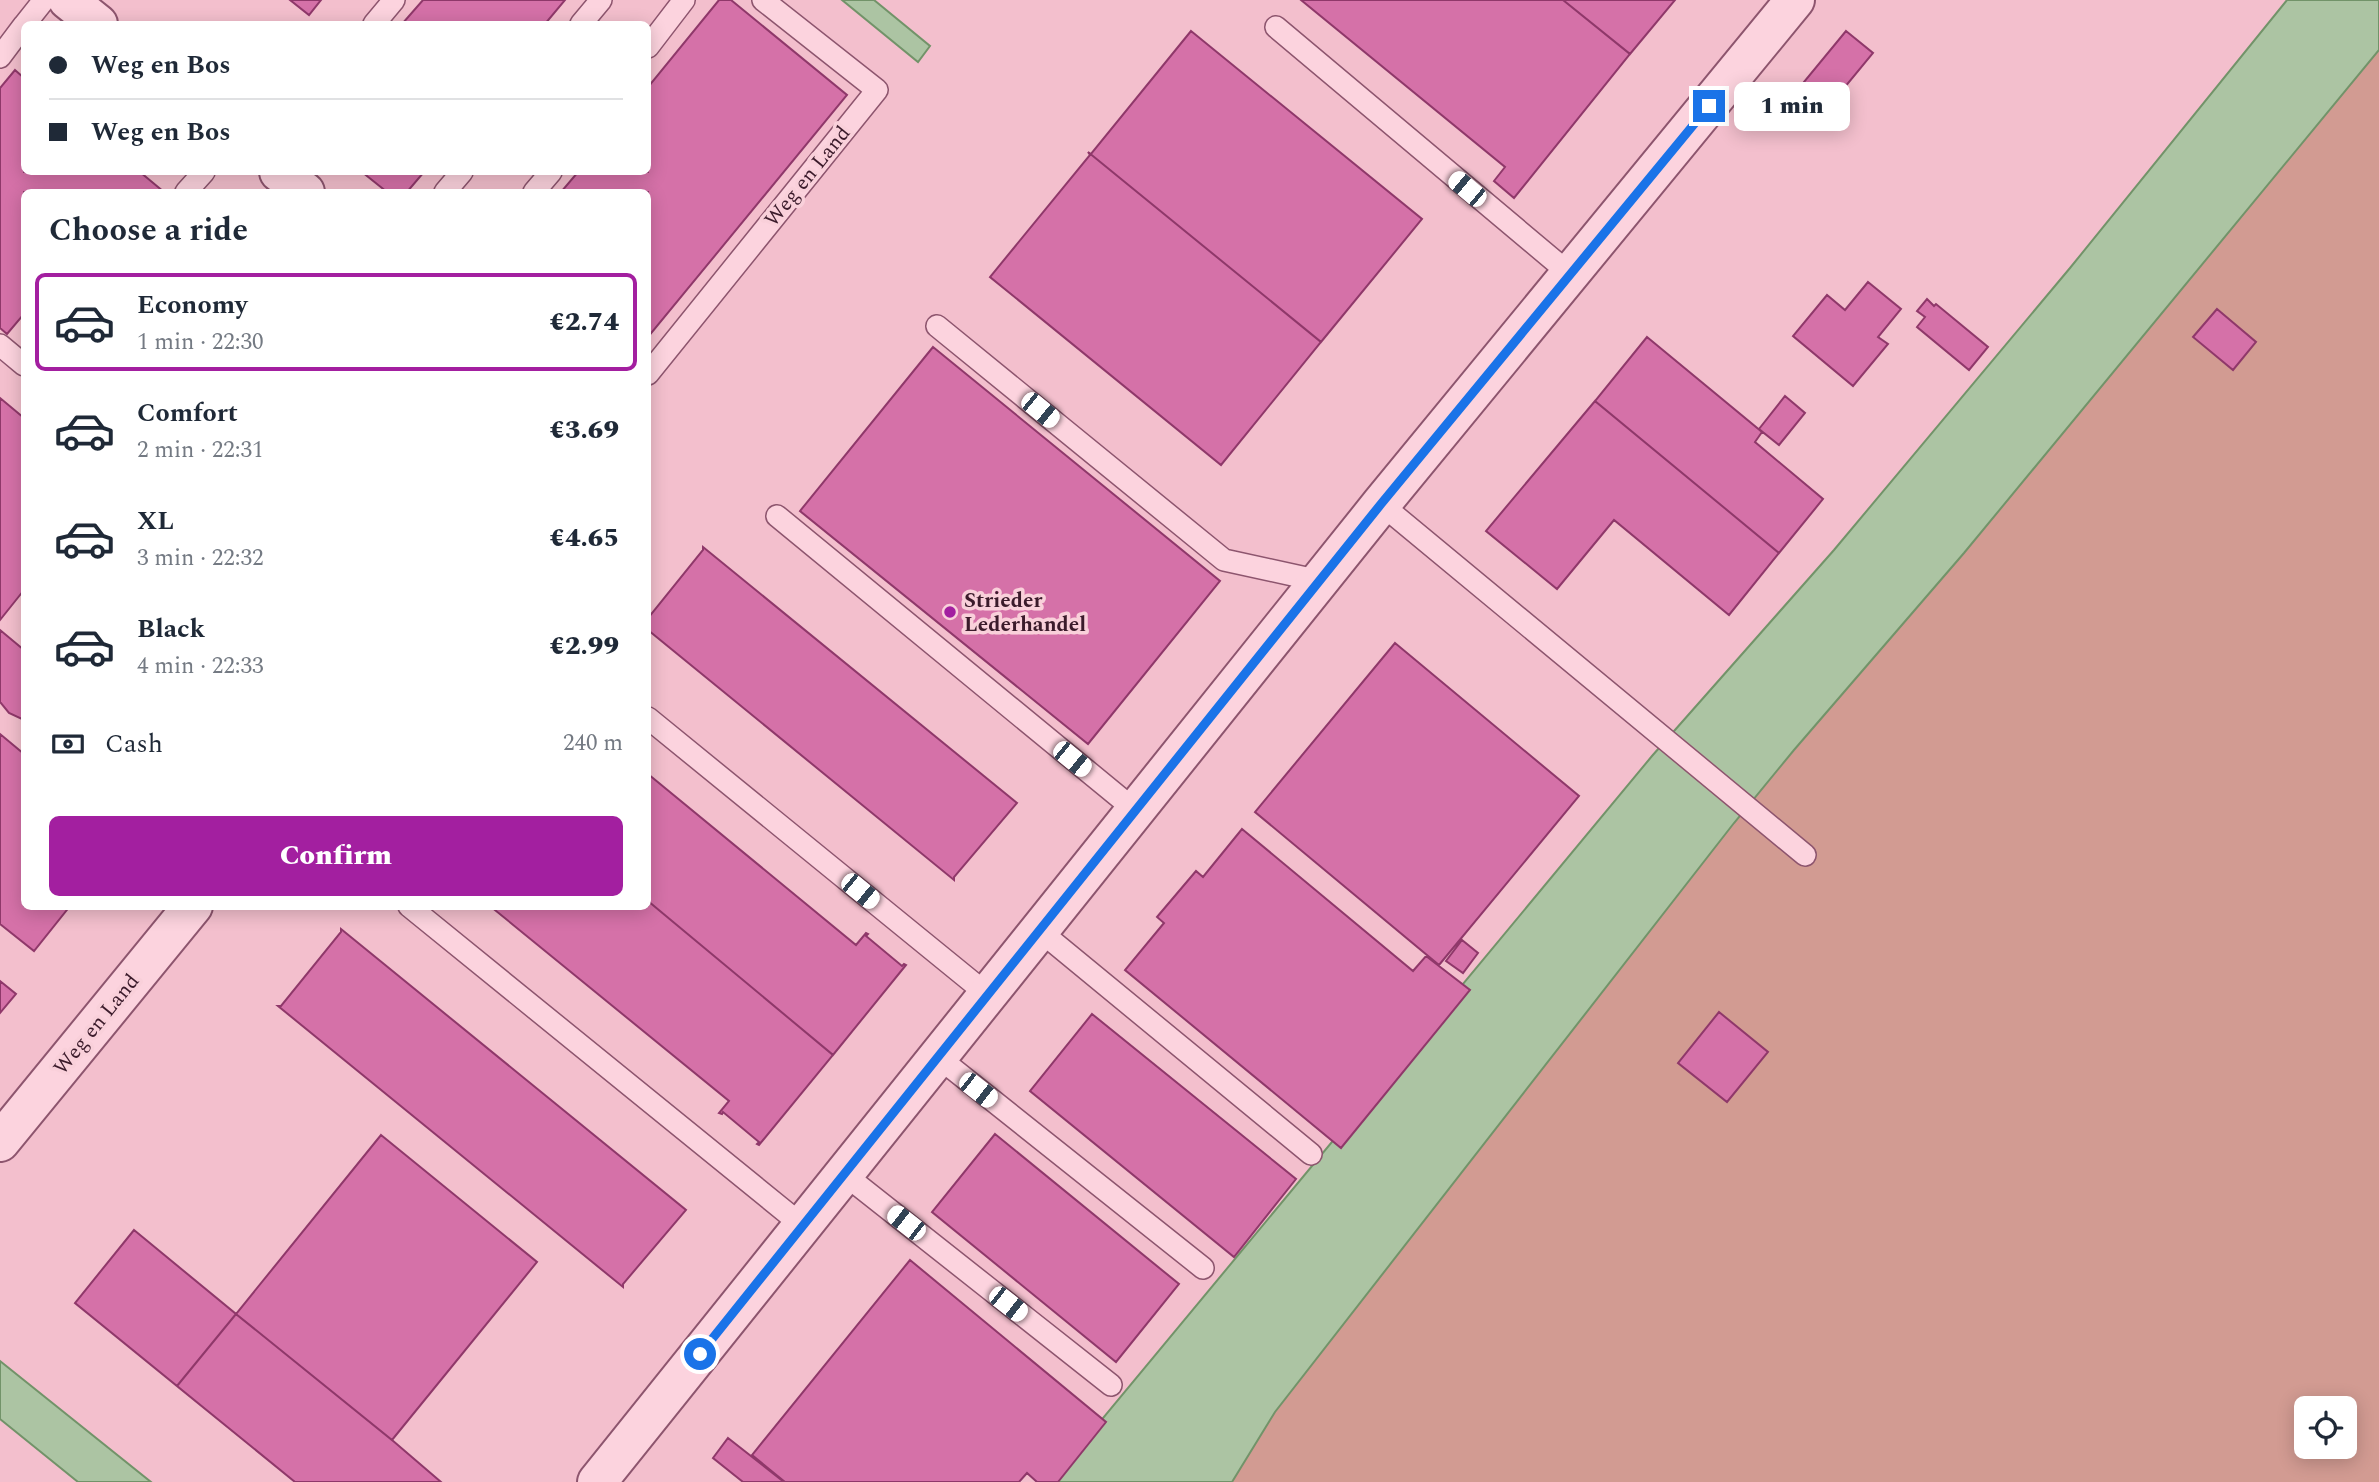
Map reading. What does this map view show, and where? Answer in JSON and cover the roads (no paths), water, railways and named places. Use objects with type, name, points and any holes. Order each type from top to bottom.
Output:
[{"type":"street","points":[[68,0],[94,21]]},
{"type":"street","points":[[597,1482],[1381,504],[1796,0]]},
{"type":"street","points":[[283,175],[301,189]]},
{"type":"street","name":"Weg en Land","points":[[0,1142],[190,910]]},
{"type":"lane","points":[[28,21],[44,0]]},
{"type":"lane","points":[[376,21],[394,0]]},
{"type":"lane","points":[[584,21],[601,0]]},
{"type":"lane","points":[[651,43],[684,0]]},
{"type":"lane","name":"Weg en Land","points":[[651,370],[877,90],[763,0]]},
{"type":"lane","points":[[1276,27],[1570,274]]},
{"type":"lane","points":[[0,57],[21,30]]},
{"type":"lane","points":[[189,189],[201,175]]},
{"type":"lane","points":[[447,189],[459,175]]},
{"type":"lane","points":[[537,189],[548,175]]},
{"type":"lane","points":[[937,326],[1224,560],[1320,581]]},
{"type":"lane","points":[[0,345],[21,362]]},
{"type":"lane","points":[[1381,504],[1805,855]]},
{"type":"lane","points":[[777,516],[1136,811]]},
{"type":"lane","points":[[651,720],[988,995]]},
{"type":"lane","points":[[414,910],[803,1226]]},
{"type":"lane","points":[[1040,930],[1311,1154]]},
{"type":"lane","points":[[938,1058],[1203,1268]]},
{"type":"lane","points":[[844,1174],[1111,1385]]},
{"type":"place","name":"Strieder Lederhandel","points":[[950,612]]}]
